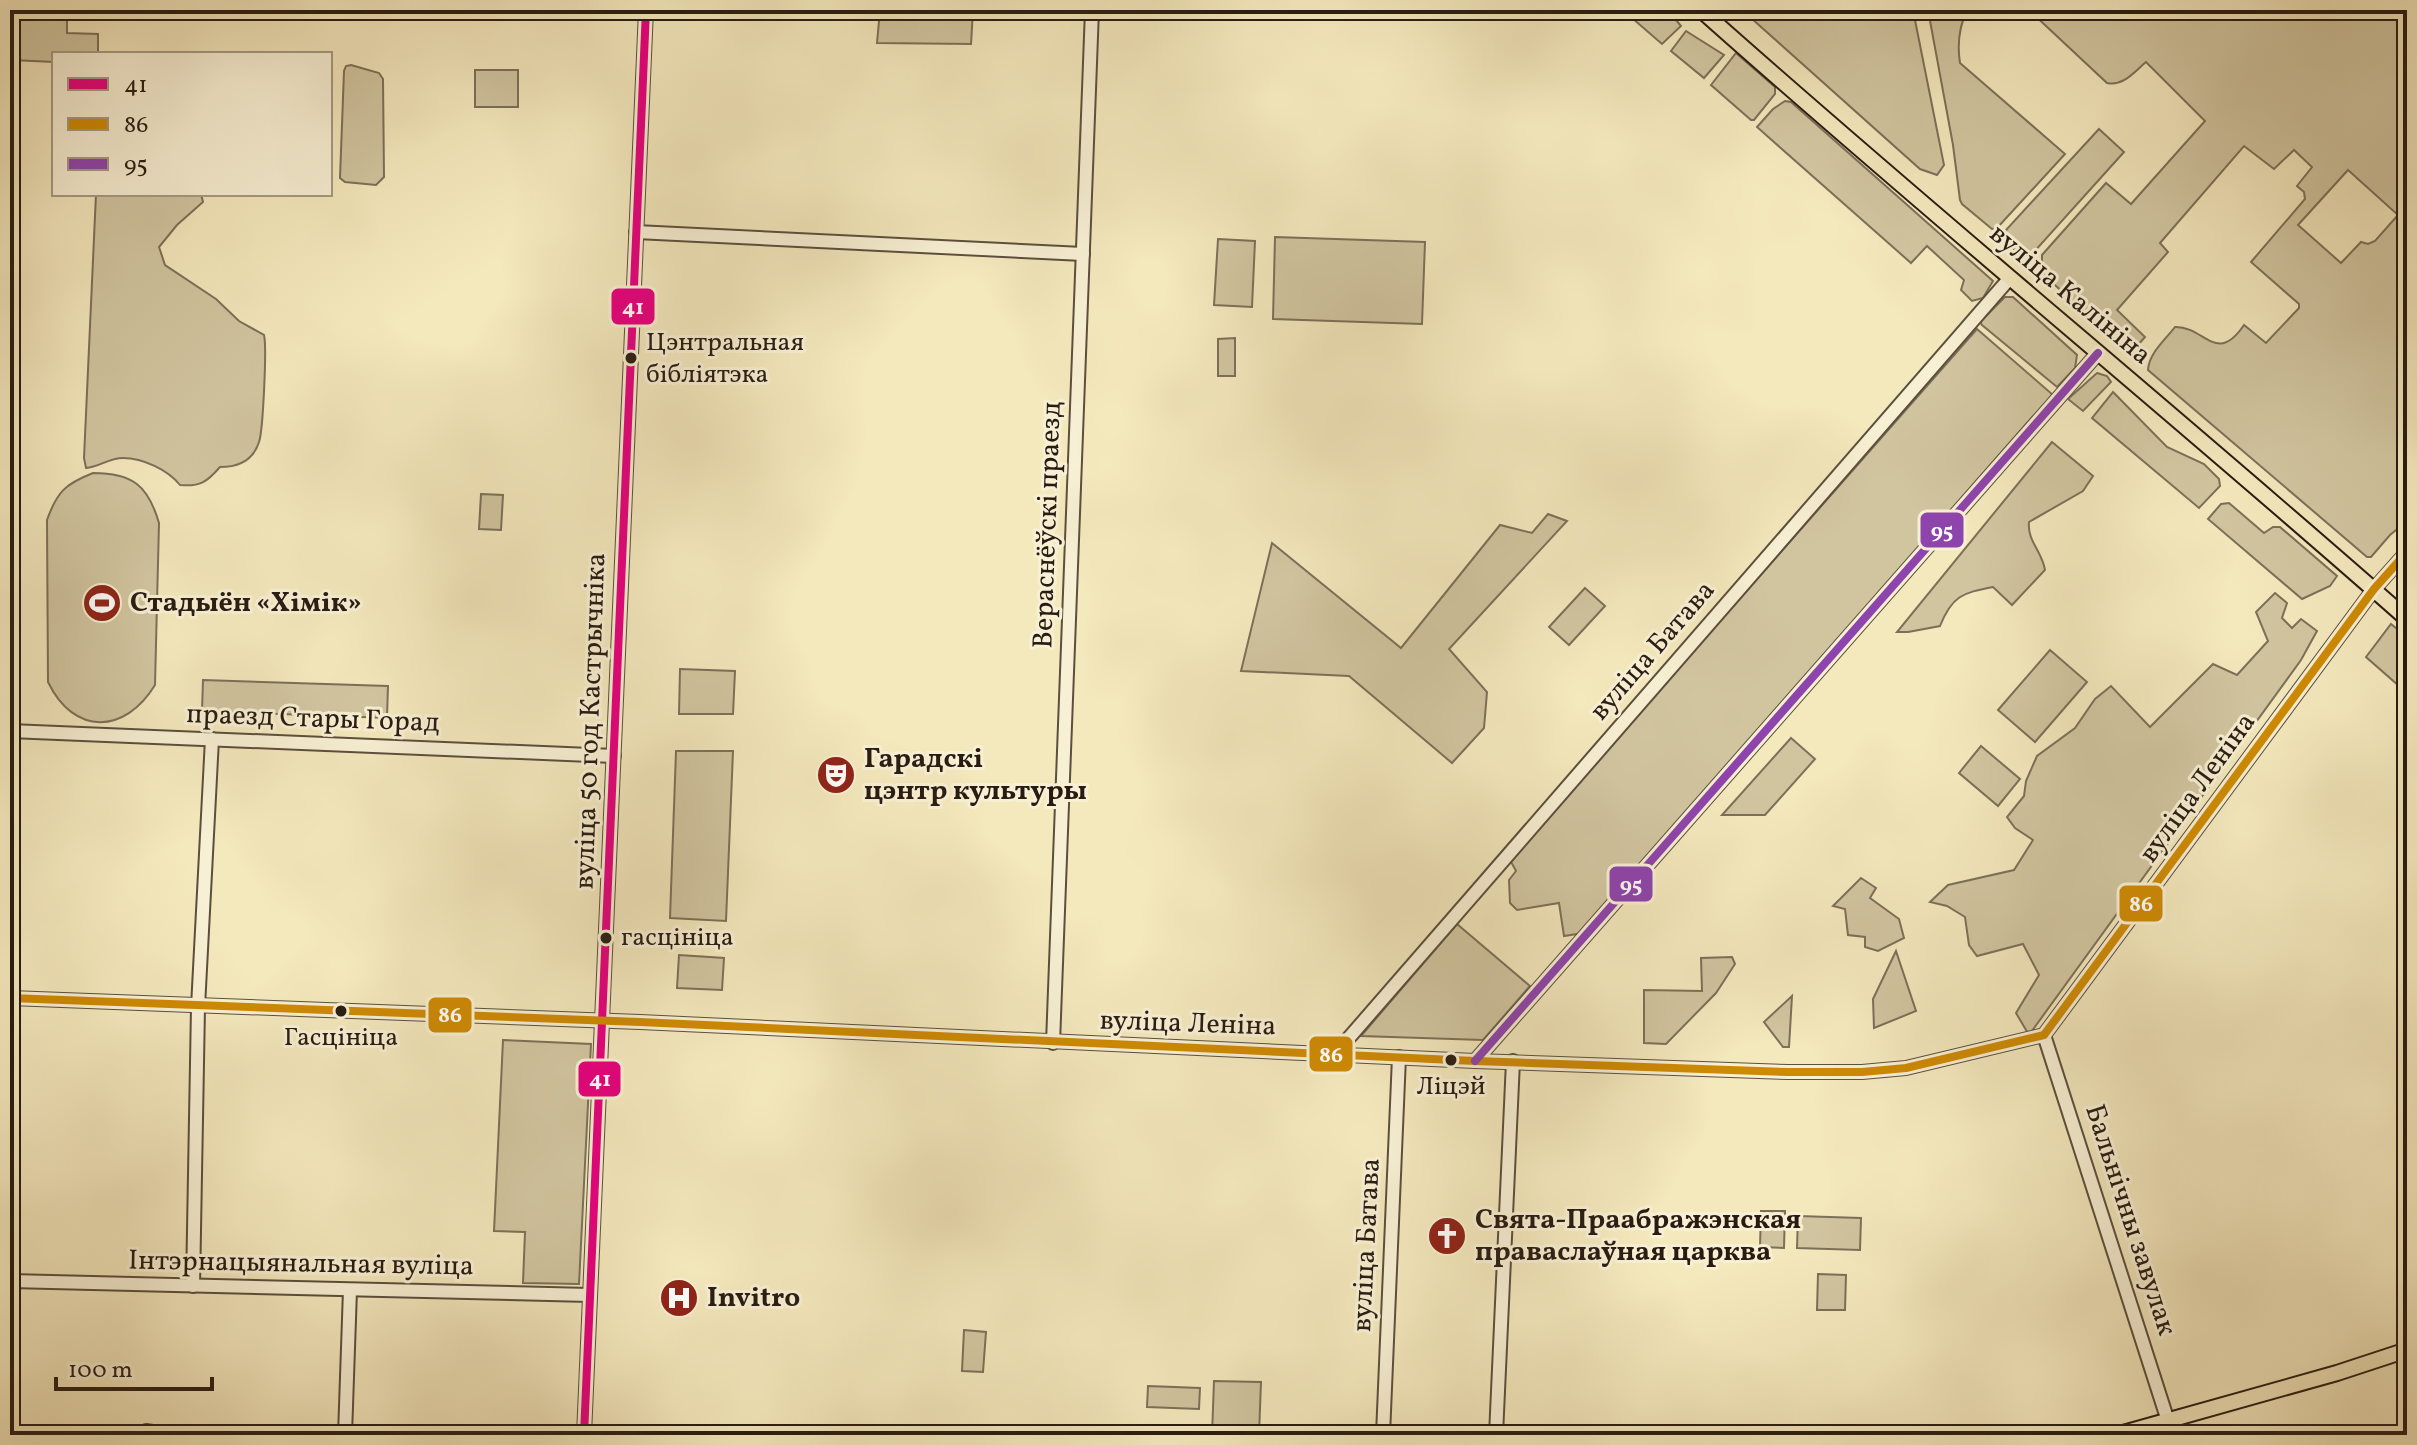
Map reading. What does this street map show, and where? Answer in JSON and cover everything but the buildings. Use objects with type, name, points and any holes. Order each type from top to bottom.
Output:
[{"type":"main road","name":"вуліца Калініна","points":[[1701,10],[2009,279],[2407,619]]},
{"type":"main road","points":[[2116,1435],[2337,1373],[2407,1350]]},
{"type":"street","name":"вуліца 50 год Кастрычніка","points":[[584,1435],[646,10]]},
{"type":"street","name":"Вераснёўскі праезд","points":[[1053,1043],[1092,10]]},
{"type":"street","points":[[636,232],[1083,254]]},
{"type":"street","name":"вуліца Батава","points":[[1334,1055],[2009,279]]},
{"type":"street","points":[[1475,1061],[2098,353]]},
{"type":"street","name":"вуліца Леніна","points":[[10,998],[602,1021],[1475,1061],[1788,1072],[1862,1072],[1906,1068],[2044,1035],[2374,589],[2407,552]]},
{"type":"street","name":"праезд Стары Горад","points":[[10,731],[614,756]]},
{"type":"street","points":[[193,1286],[198,1007],[212,739]]},
{"type":"street","name":"Бальнічны завулак","points":[[2044,1035],[2168,1421]]},
{"type":"street","name":"вуліца Батава","points":[[1383,1435],[1399,1057]]},
{"type":"street","points":[[1496,1435],[1513,1061]]},
{"type":"street","name":"Інтэрнацыянальная вуліца","points":[[10,1281],[590,1295]]},
{"type":"street","points":[[345,1435],[350,1290]]},
{"type":"street","points":[[146,1431],[172,1435]]},
{"type":"shaded area","points":[[14,10],[67,10],[67,33],[98,34],[98,52],[52,52],[52,62],[11,60],[10,34],[14,34]]},
{"type":"shaded area","points":[[880,10],[973,10],[971,44],[877,43]]},
{"type":"shaded area","points":[[1636,10],[1668,10],[1681,26],[1662,44],[1632,18]]},
{"type":"shaded area","points":[[1742,10],[1913,10],[1944,165],[1937,175],[1920,169]]},
{"type":"shaded area","points":[[1928,10],[1967,10],[1959,36],[1960,63],[2065,154],[1997,228],[1992,229],[1960,200]]},
{"type":"shaded area","points":[[2029,10],[2407,10],[2407,521],[2371,557],[2367,557],[2148,370],[2154,352],[2175,327],[2185,328],[2218,343],[2234,337],[2244,325],[2266,343],[2299,308],[2299,304],[2251,262],[2305,199],[2304,192],[2297,186],[2312,167],[2294,150],[2274,169],[2244,146],[2160,243],[2168,252],[2117,310],[2145,337],[2130,354],[2042,273],[2042,255],[2106,183],[2131,204],[2205,121],[2146,62],[2118,83],[2107,83]],"holes":[[[2348,170],[2398,215],[2375,241],[2368,244],[2361,242],[2341,263],[2298,225]]]},
{"type":"shaded area","points":[[1686,31],[1724,55],[1704,78],[1671,51]]},
{"type":"shaded area","points":[[1736,53],[1775,87],[1775,94],[1754,120],[1711,85]]},
{"type":"shaded area","points":[[346,66],[379,73],[383,79],[384,177],[376,185],[345,182],[340,178],[344,71]]},
{"type":"shaded area","points":[[475,70],[518,70],[518,107],[475,107]]},
{"type":"shaded area","points":[[1785,101],[1791,102],[1993,281],[1983,298],[1972,301],[1961,290],[1964,280],[1927,246],[1911,263],[1757,127]]},
{"type":"shaded area","points":[[2099,129],[2124,152],[2034,252],[2024,253],[2012,248],[2003,237],[2006,230]]},
{"type":"shaded area","points":[[96,196],[202,196],[203,202],[177,225],[159,247],[165,265],[216,299],[239,321],[264,335],[263,406],[256,449],[244,462],[220,467],[207,480],[193,485],[180,485],[162,470],[131,459],[118,458],[86,468]]},
{"type":"shaded area","points":[[1275,237],[1425,242],[1422,324],[1273,319]]},
{"type":"shaded area","points":[[1218,239],[1255,241],[1252,307],[1214,305]]},
{"type":"shaded area","points":[[2005,297],[2013,297],[2077,355],[2075,368],[2057,387],[1980,322]]},
{"type":"shaded area","points":[[1977,329],[2053,395],[1583,933],[1564,936],[1559,903],[1517,910],[1510,903],[1509,880],[1516,871],[1510,860]]},
{"type":"shaded area","points":[[1235,338],[1235,376],[1218,376],[1218,339]]},
{"type":"shaded area","points":[[2097,373],[2107,376],[2111,382],[2083,411],[2068,399]]},
{"type":"shaded area","points":[[2113,392],[2167,447],[2204,464],[2219,479],[2220,486],[2199,508],[2092,418]]},
{"type":"shaded area","points":[[2052,442],[2093,476],[2083,491],[2029,522],[2030,535],[2045,570],[2012,605],[1993,587],[1982,589],[1954,602],[1940,626],[1897,632]]},
{"type":"shaded area","name":"Стадыён «Хімік»","points":[[93,473],[118,475],[144,490],[159,523],[155,685],[129,713],[115,720],[100,722],[85,720],[71,712],[48,682],[47,520],[63,490]]},
{"type":"shaded area","points":[[481,494],[503,495],[501,530],[479,529]]},
{"type":"shaded area","points":[[2229,503],[2264,533],[2273,527],[2280,527],[2337,576],[2330,586],[2302,599],[2208,519],[2221,504]]},
{"type":"shaded area","points":[[1548,514],[1567,521],[1449,649],[1487,692],[1484,728],[1452,763],[1349,676],[1241,671],[1272,543],[1401,648],[1500,525],[1532,533]]},
{"type":"shaded area","points":[[1585,588],[1605,606],[1569,645],[1549,627]]},
{"type":"shaded area","points":[[2275,593],[2287,603],[2282,618],[2292,628],[2301,619],[2317,631],[2301,660],[2029,1035],[2016,1013],[2039,975],[2023,944],[1977,956],[1969,945],[1965,917],[1947,906],[1930,902],[1948,885],[2014,870],[2033,840],[2015,828],[2007,817],[2024,796],[2026,781],[2037,756],[2075,728],[2095,699],[2111,686],[2150,727],[2213,664],[2237,675],[2268,641],[2256,612]]},
{"type":"shaded area","points":[[2391,624],[2407,637],[2407,693],[2366,657]]},
{"type":"shaded area","points":[[2050,650],[2087,682],[2035,742],[1998,710]]},
{"type":"shaded area","points":[[680,669],[735,671],[733,714],[679,714]]},
{"type":"shaded area","points":[[203,680],[388,686],[387,718],[202,711]]},
{"type":"shaded area","points":[[1791,738],[1815,759],[1765,815],[1722,815]]},
{"type":"shaded area","points":[[1981,746],[2020,779],[1998,806],[1959,773]]},
{"type":"shaded area","points":[[676,751],[733,751],[726,921],[670,918]]},
{"type":"shaded area","points":[[1861,878],[1876,888],[1870,898],[1899,919],[1904,938],[1878,951],[1865,947],[1865,937],[1848,935],[1845,909],[1833,906]]},
{"type":"shaded area","points":[[1457,924],[1530,986],[1483,1040],[1361,1036]]},
{"type":"shaded area","points":[[1896,951],[1916,1011],[1874,1028],[1873,999]]},
{"type":"shaded area","points":[[679,955],[724,958],[722,990],[677,988]]},
{"type":"shaded area","points":[[1732,957],[1735,964],[1716,993],[1666,1044],[1644,1043],[1644,990],[1702,991],[1701,958]]},
{"type":"shaded area","points":[[1792,996],[1789,1047],[1783,1047],[1764,1022]]},
{"type":"shaded area","points":[[503,1040],[591,1044],[579,1284],[523,1283],[525,1232],[494,1231]]},
{"type":"shaded area","points":[[1761,1211],[1785,1211],[1784,1248],[1760,1247]]},
{"type":"shaded area","points":[[1798,1216],[1861,1218],[1860,1250],[1797,1248]]},
{"type":"shaded area","points":[[1818,1274],[1846,1275],[1845,1310],[1817,1310]]},
{"type":"shaded area","points":[[964,1330],[986,1332],[983,1372],[962,1371]]},
{"type":"shaded area","points":[[1214,1381],[1261,1382],[1259,1435],[1212,1435]]},
{"type":"shaded area","points":[[1148,1386],[1200,1388],[1199,1409],[1147,1407]]},
{"type":"transit line","name":"41","points":[[584,1435],[646,10]]},
{"type":"transit line","name":"95","points":[[1475,1061],[2098,353]]},
{"type":"transit line","name":"86","points":[[10,998],[640,1022],[1475,1061],[1788,1072],[1862,1072],[1906,1068],[2044,1035],[2374,589],[2407,552]]},
{"type":"place","name":"Цэнтральная бібліятэка","points":[[631,358]]},
{"type":"place","name":"Стадыён «Хімік»","points":[[102,603]]},
{"type":"place","name":"Гарадскі цэнтр культуры","points":[[836,775]]},
{"type":"place","name":"гасцініца","points":[[606,938]]},
{"type":"place","name":"Гасцініца","points":[[341,1011]]},
{"type":"place","name":"Ліцэй","points":[[1451,1060]]},
{"type":"place","name":"Свята-Праабражэнская праваслаўная царква","points":[[1447,1236]]},
{"type":"place","name":"Invitro","points":[[679,1298]]}]
